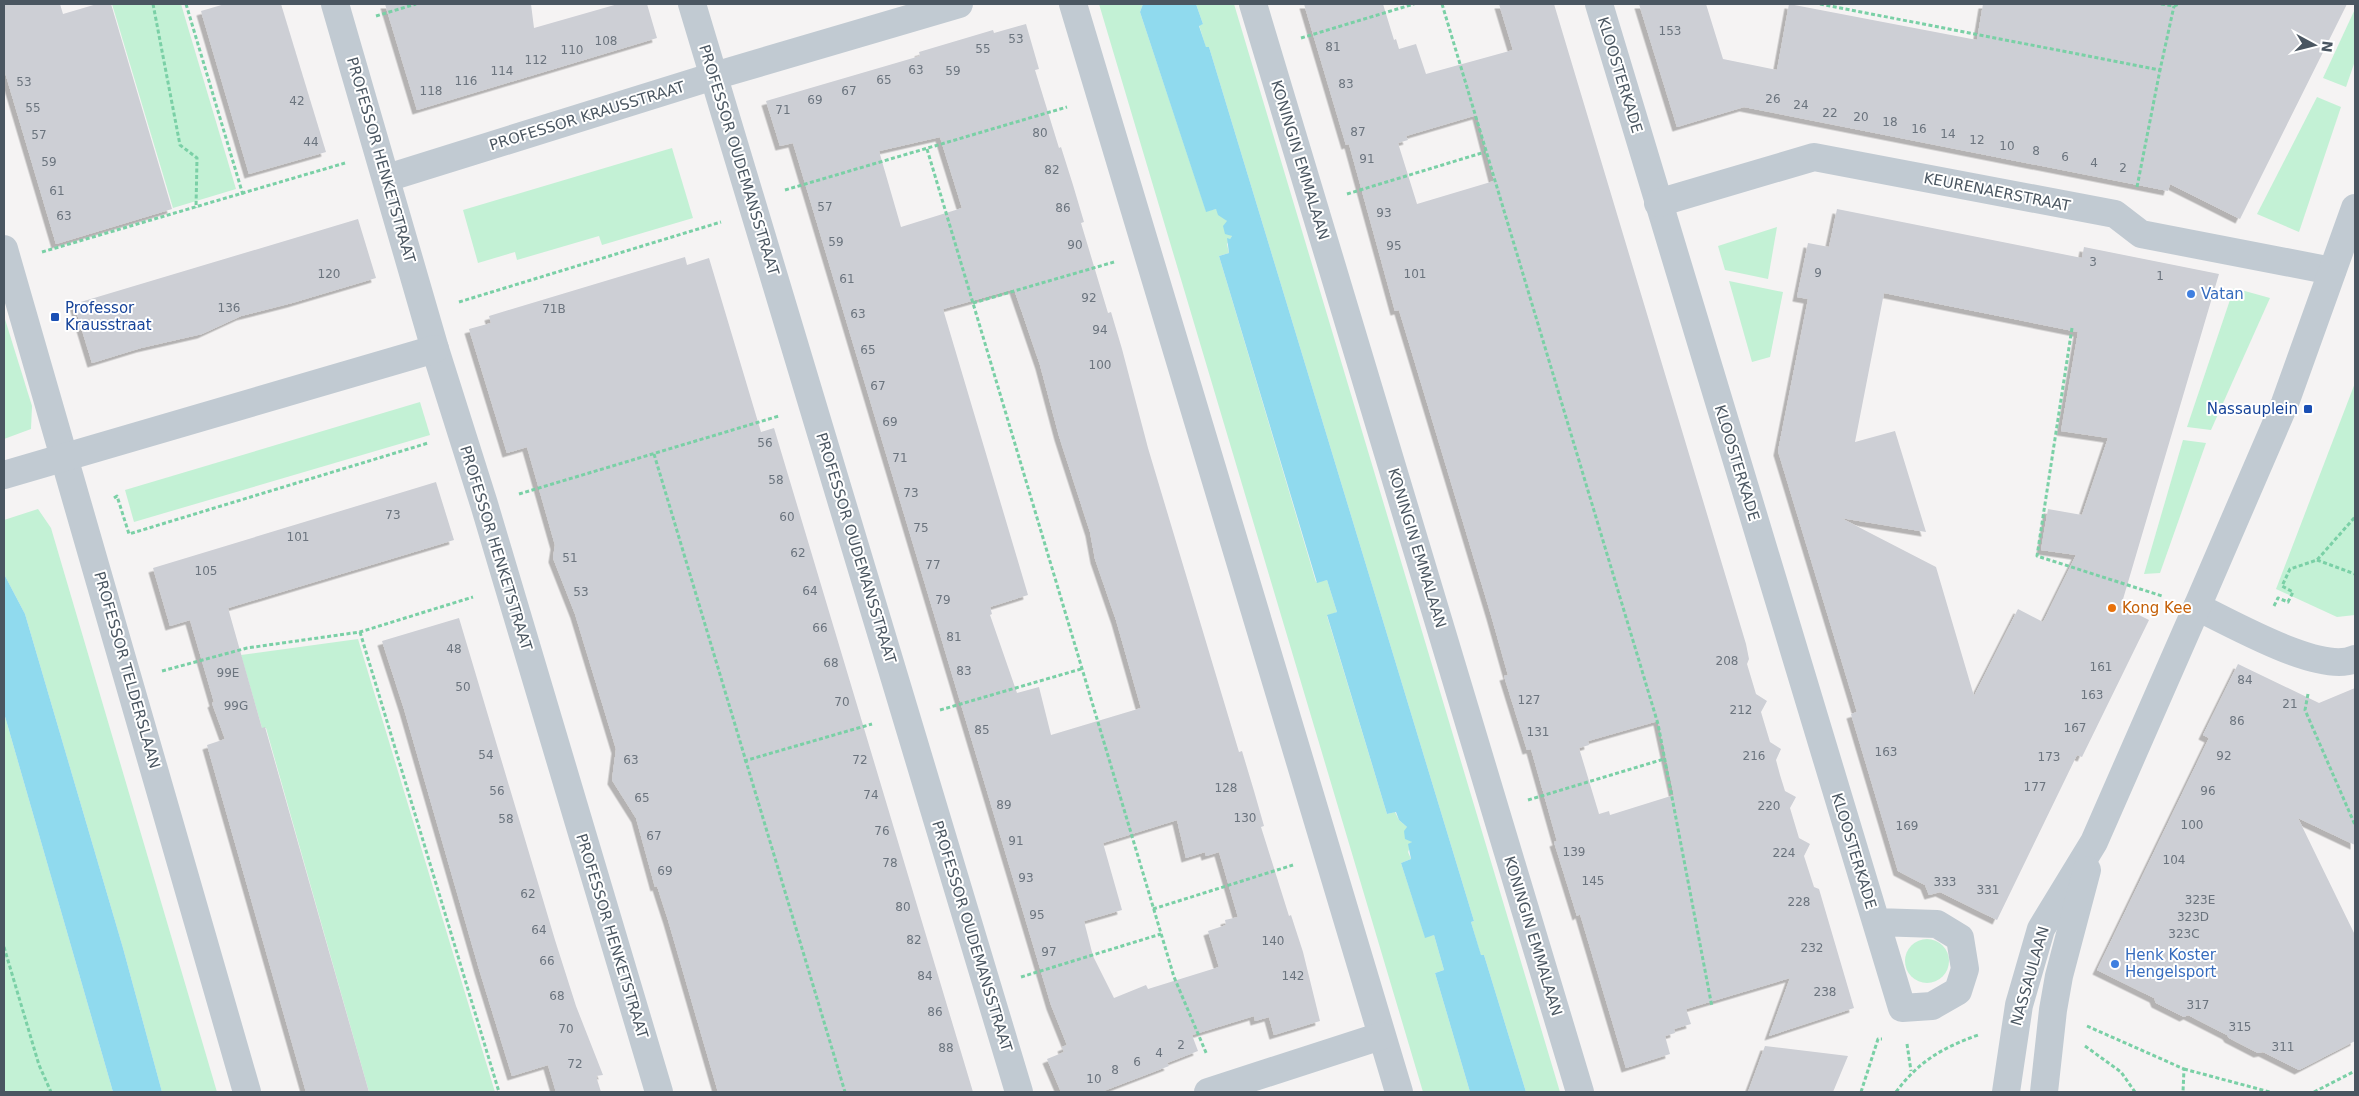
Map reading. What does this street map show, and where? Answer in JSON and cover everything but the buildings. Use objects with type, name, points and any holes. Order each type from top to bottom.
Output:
[{"type":"street","name":"PROFESSOR OUDEMANSSTRAAT","points":[[692,4],[1019,1092]]},
{"type":"street","name":"PROFESSOR KRAUSSTRAAT","points":[[383,165],[714,76],[959,4]]},
{"type":"street","points":[[1073,4],[1398,1092]]},
{"type":"street","name":"KONINGIN EMMALAAN","points":[[1253,4],[1580,1092]]},
{"type":"street","name":"KLOOSTERKADE","points":[[1599,4],[1876,922]]},
{"type":"street","name":"PROFESSOR HENKETSTRAAT","points":[[338,15],[460,433],[484,504],[659,1092]]},
{"type":"street","name":"KEURENAERSTRAAT","points":[[1658,203],[1814,157],[2115,214],[2141,234],[2332,271]]},
{"type":"street","points":[[2355,208],[2285,403],[2197,607],[2299,655],[2346,664],[2355,660]]},
{"type":"street","name":"PROFESSOR TELDERSLAAN","points":[[6,256],[130,680],[247,1092]]},
{"type":"street","points":[[4,475],[435,349]]},
{"type":"street","name":"NASSAULAAN","points":[[2006,1092],[2019,1005],[2041,929],[2094,842],[2197,607]]},
{"type":"street","name":"NASSAULAAN","points":[[2044,1092],[2053,1010],[2059,976],[2094,842]]},
{"type":"street","points":[[1214,1090],[1381,1036]]},
{"type":"path","points":[[153,4],[180,145],[197,158],[196,208]]},
{"type":"path","points":[[186,4],[243,195]]},
{"type":"path","points":[[338,15],[416,4]]},
{"type":"path","points":[[1267,49],[1414,4]]},
{"type":"path","points":[[1442,4],[1658,724],[1712,1007]]},
{"type":"path","points":[[1820,4],[2160,70]]},
{"type":"path","points":[[2161,4],[2174,6],[2180,4]]},
{"type":"path","points":[[2130,225],[2174,6]]},
{"type":"path","points":[[425,313],[927,149],[1101,97]]},
{"type":"path","points":[[927,149],[1153,909],[1174,977],[1214,1090]]},
{"type":"path","points":[[1313,204],[1485,152]]},
{"type":"path","points":[[6,256],[243,195],[383,165]]},
{"type":"path","points":[[973,303],[1147,252]]},
{"type":"path","points":[[2072,328],[2037,556],[2197,607]]},
{"type":"path","points":[[484,504],[813,406]]},
{"type":"path","points":[[80,507],[118,496],[129,534],[460,433]]},
{"type":"path","points":[[654,454],[744,761],[845,1092]]},
{"type":"path","points":[[2259,637],[2278,598],[2288,602],[2293,592],[2282,586],[2290,569],[2317,560],[2355,517]]},
{"type":"path","points":[[2317,560],[2355,574]]},
{"type":"path","points":[[130,680],[246,648],[360,632],[507,586]]},
{"type":"path","points":[[360,632],[499,1092]]},
{"type":"path","points":[[2315,659],[2305,710],[2355,826]]},
{"type":"path","points":[[744,761],[1081,669]]},
{"type":"path","points":[[1495,810],[1664,759]]},
{"type":"path","points":[[1153,909],[1327,854]]},
{"type":"path","points":[[988,987],[1162,934]]},
{"type":"path","points":[[4,947],[39,1065],[51,1092]]},
{"type":"path","points":[[2184,1069],[2270,1092]]},
{"type":"path","points":[[1896,1092],[1912,1071]]},
{"type":"path","points":[[2314,1092],[2355,1072]]},
{"type":"green space","points":[[112,4],[181,4],[236,189],[173,208]]},
{"type":"green space","points":[[1099,4],[1143,4],[1140,12],[1206,211],[1216,209],[1227,221],[1229,234],[1232,236],[1227,244],[1229,253],[1219,256],[1316,582],[1327,580],[1337,612],[1327,616],[1387,814],[1395,812],[1399,820],[1407,827],[1412,842],[1408,852],[1411,859],[1401,863],[1425,937],[1434,935],[1444,970],[1435,973],[1470,1092],[1423,1092]]},
{"type":"green space","points":[[1196,4],[1234,4],[1560,1092],[1526,1092],[1484,955],[1481,956],[1471,922],[1474,921],[1209,47],[1206,48],[1199,25],[1203,24]]},
{"type":"green space","points":[[2355,9],[2355,61],[2346,87],[2323,78]]},
{"type":"green space","points":[[2317,97],[2341,107],[2299,232],[2257,214]]},
{"type":"green space","points":[[672,148],[693,218],[602,245],[599,236],[517,260],[515,252],[478,263],[463,210]]},
{"type":"green space","points":[[1777,227],[1768,279],[1725,270],[1718,246]]},
{"type":"green space","points":[[1729,281],[1783,292],[1770,357],[1752,362]]},
{"type":"green space","points":[[2234,288],[2270,298],[2211,430],[2187,427]]},
{"type":"green space","points":[[4,316],[32,406],[31,429],[4,439]]},
{"type":"green space","points":[[2355,383],[2355,615],[2337,617],[2276,589]]},
{"type":"green space","points":[[420,402],[430,435],[134,522],[125,490]]},
{"type":"green space","points":[[2183,440],[2206,443],[2160,573],[2144,574]]},
{"type":"green space","points":[[38,509],[51,528],[217,1092],[162,1092],[123,948],[25,614],[4,574],[4,520]]},
{"type":"green space","points":[[358,639],[495,1092],[369,1092],[266,728],[262,728],[241,655]]},
{"type":"green space","points":[[4,713],[113,1092],[4,1092]]},
{"type":"green space","points":[[1931,939],[1943,945],[1948,952],[1948,970],[1943,977],[1936,982],[1923,983],[1911,977],[1906,970],[1905,957],[1911,945],[1918,940]]},
{"type":"water","points":[[1143,4],[1196,4],[1203,24],[1199,26],[1206,47],[1209,47],[1474,921],[1471,922],[1481,955],[1484,955],[1526,1092],[1470,1092],[1435,973],[1444,970],[1434,935],[1425,938],[1401,863],[1411,859],[1408,844],[1412,842],[1405,839],[1404,831],[1407,827],[1399,820],[1396,812],[1387,814],[1327,615],[1337,612],[1327,580],[1317,583],[1219,256],[1229,253],[1227,238],[1230,239],[1232,236],[1225,234],[1223,226],[1227,221],[1218,215],[1216,209],[1206,212],[1140,12]]},
{"type":"water","points":[[4,574],[25,614],[123,948],[162,1092],[113,1092],[4,713]]},
{"type":"place","name":"Vatan","points":[[2191,294]]},
{"type":"place","name":"Professor Krausstraat","points":[[55,317]]},
{"type":"place","name":"Nassauplein","points":[[2308,409]]},
{"type":"place","name":"Kong Kee","points":[[2112,608]]},
{"type":"place","name":"Henk Koster Hengelsport","points":[[2115,964]]}]
